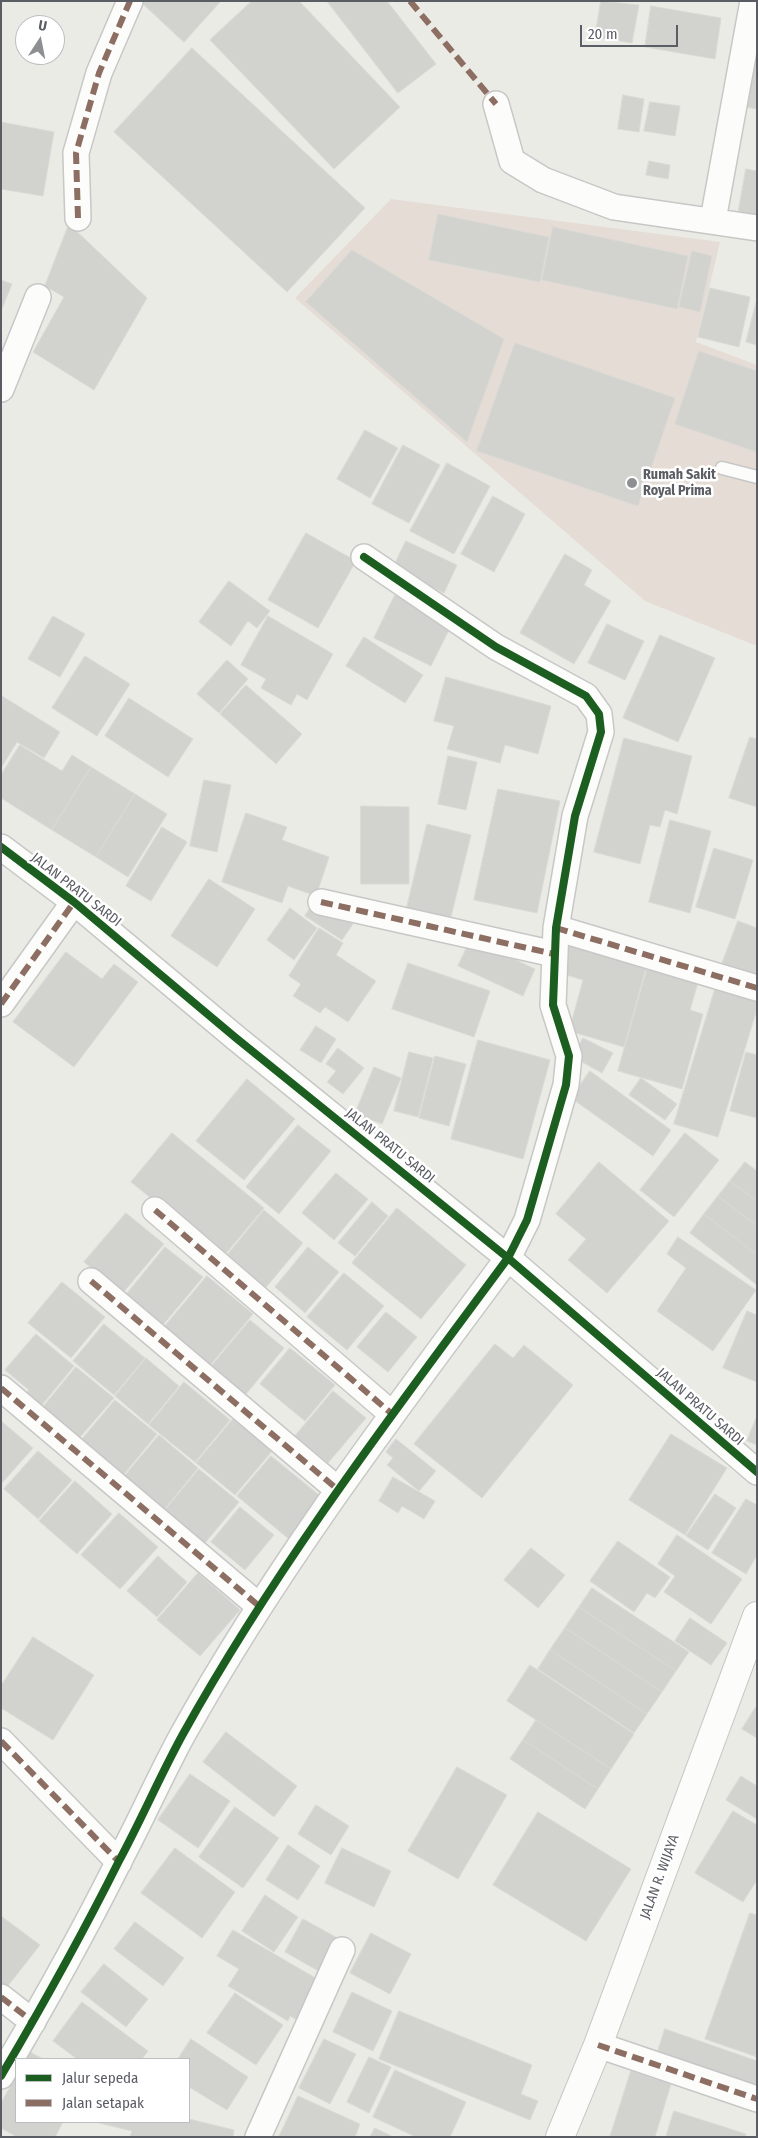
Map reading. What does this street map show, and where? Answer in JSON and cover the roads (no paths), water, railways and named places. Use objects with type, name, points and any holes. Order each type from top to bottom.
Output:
[{"type":"street","points":[[78,218],[76,153],[98,73],[130,1]]},
{"type":"street","points":[[713,220],[753,1]]},
{"type":"street","points":[[496,104],[512,161],[543,180],[614,207],[713,220],[757,228]]},
{"type":"street","points":[[1,389],[38,297]]},
{"type":"street","points":[[1,2076],[33,2022],[119,1862],[183,1734],[259,1606],[337,1489],[508,1258],[527,1220],[567,1077],[568,1056],[554,1005],[556,928],[575,816],[602,732],[599,714],[586,696],[496,647],[364,557]]},
{"type":"street","name":"JALAN PRATU SARDI","points":[[1,848],[74,902],[236,1038],[508,1258],[757,1472]]},
{"type":"street","points":[[1,1004],[74,902]]},
{"type":"street","points":[[321,902],[554,954]]},
{"type":"street","points":[[556,928],[757,988]]},
{"type":"street","points":[[155,1210],[392,1414]]},
{"type":"street","points":[[91,1281],[337,1489]]},
{"type":"street","points":[[1,1388],[259,1606]]},
{"type":"street","name":"JALAN R. WIJAYA","points":[[560,2137],[598,2045],[757,1616]]},
{"type":"street","points":[[1,1741],[119,1862]]},
{"type":"street","points":[[258,2137],[342,1950]]},
{"type":"street","points":[[1,1997],[33,2022]]},
{"type":"street","points":[[598,2045],[757,2099]]},
{"type":"lane","points":[[722,468],[757,477]]},
{"type":"place","name":"Rumah Sakit Royal Prima","points":[[632,483]]}]
